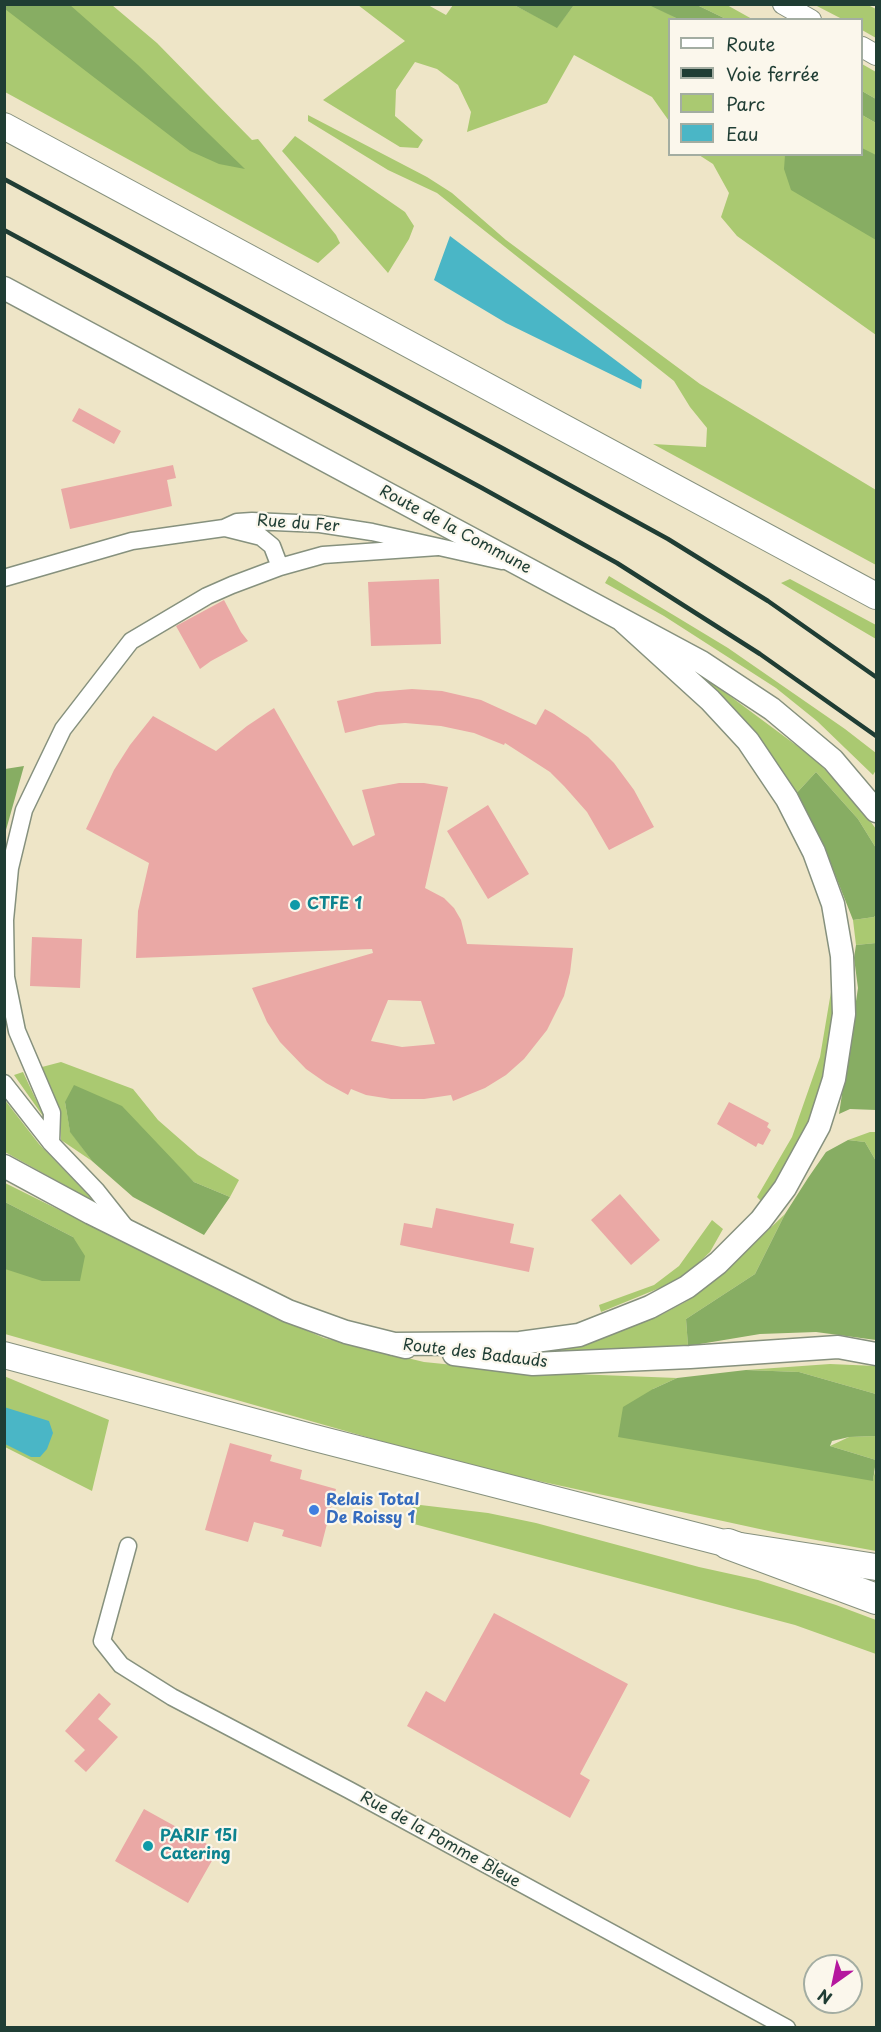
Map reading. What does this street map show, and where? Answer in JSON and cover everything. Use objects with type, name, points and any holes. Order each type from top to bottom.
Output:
[{"type":"highway","points":[[728,1544],[876,1599]]},
{"type":"main road","points":[[4,126],[876,596]]},
{"type":"main road","name":"Route de la Commune","points":[[4,288],[701,662],[772,709],[833,760],[876,811]]},
{"type":"main road","points":[[393,1344],[520,1343],[579,1335],[650,1307],[687,1287],[718,1263],[754,1227],[785,1188],[819,1126],[834,1079],[844,1014],[842,956],[833,904],[814,852],[787,799],[748,741],[710,700],[622,620]]},
{"type":"main road","name":"Route des Badauds","points":[[4,1166],[129,1232],[288,1311],[346,1332],[425,1351],[533,1364],[838,1347],[876,1354]]},
{"type":"main road","points":[[4,1355],[728,1544],[876,1567]]},
{"type":"street","points":[[783,4],[808,18]]},
{"type":"street","name":"Rue du Fer","points":[[4,578],[132,541],[224,528],[237,522],[252,521],[320,524],[372,532],[523,566]]},
{"type":"street","points":[[224,528],[261,537],[272,546],[280,567]]},
{"type":"street","points":[[51,1143],[52,1113],[17,1032],[6,977],[5,920],[10,868],[24,810],[63,729],[130,641],[207,596],[280,567],[323,555],[438,547]]},
{"type":"street","points":[[4,1083],[51,1143],[96,1190],[129,1232]]},
{"type":"street","name":"Rue de la Pomme Bleue","points":[[128,1546],[102,1641],[121,1665],[172,1697],[349,1790],[787,2028]]},
{"type":"green space","points":[[574,4],[557,28],[514,5]]},
{"type":"green space","points":[[649,4],[676,18],[668,18],[668,120],[652,97],[574,55],[547,103],[467,132],[471,112],[458,85],[437,69],[415,62],[396,90],[395,116],[423,140],[418,148],[400,147],[323,100],[405,41],[358,5],[428,5],[446,15],[453,5],[514,5],[557,27],[574,5]]},
{"type":"green space","points":[[4,5],[70,5],[138,65],[245,169],[219,164],[190,151],[5,9]]},
{"type":"green space","points":[[5,5],[112,5],[157,43],[252,140],[258,139],[336,235],[340,243],[318,263],[5,92]]},
{"type":"green space","points":[[649,5],[697,5],[724,18],[676,18]]},
{"type":"green space","points":[[697,5],[727,5],[750,18],[724,18]]},
{"type":"green space","points":[[815,5],[868,5],[876,9],[876,38],[863,31],[863,18],[840,18]]},
{"type":"green space","points":[[863,65],[876,72],[876,99],[863,92]]},
{"type":"green space","points":[[863,92],[876,99],[876,123],[863,116]]},
{"type":"green space","points":[[308,115],[427,177],[452,193],[506,240],[700,384],[876,490],[876,565],[653,444],[706,447],[707,428],[690,407],[674,381],[437,193],[388,170],[308,121]]},
{"type":"green space","points":[[863,116],[876,123],[876,335],[737,236],[721,217],[729,193],[713,164],[701,156],[863,156]]},
{"type":"green space","points":[[295,136],[405,212],[414,226],[409,239],[388,273],[282,151]]},
{"type":"green space","points":[[863,148],[876,155],[876,240],[791,190],[784,169],[785,156],[863,156]]},
{"type":"green space","points":[[609,576],[728,648],[845,729],[876,753],[876,770],[873,775],[817,721],[776,688],[664,616],[605,583]]},
{"type":"green space","points":[[790,579],[876,625],[876,639],[781,583]]},
{"type":"green space","points":[[707,679],[816,760],[860,807],[876,829],[876,848],[858,819],[816,772],[793,797],[708,687]]},
{"type":"green space","points":[[24,766],[6,830],[5,837],[5,769]]},
{"type":"green space","points":[[816,772],[858,819],[876,848],[876,915],[874,917],[853,920],[827,854],[793,797]]},
{"type":"green space","points":[[876,915],[876,943],[856,945],[853,920]]},
{"type":"green space","points":[[876,943],[876,1110],[850,1109],[839,1114],[858,988],[854,958],[856,945]]},
{"type":"green space","points":[[834,974],[829,1056],[814,1108],[793,1155],[762,1202],[757,1197],[792,1137],[820,1057]]},
{"type":"green space","points":[[61,1062],[133,1089],[158,1120],[198,1155],[239,1180],[230,1197],[194,1182],[167,1156],[65,1102],[70,1131],[92,1161],[61,1140],[60,1114],[42,1067]]},
{"type":"green space","points":[[23,1072],[45,1119],[14,1075]]},
{"type":"green space","points":[[74,1085],[122,1106],[194,1182],[230,1197],[204,1235],[133,1197],[92,1161],[70,1132],[65,1102]]},
{"type":"green space","points":[[4,1099],[39,1144],[95,1202],[5,1152]]},
{"type":"green space","points":[[876,1132],[876,1161],[865,1142],[848,1140]]},
{"type":"green space","points":[[848,1140],[865,1142],[876,1161],[876,1340],[816,1332],[760,1334],[688,1346],[686,1319],[755,1274],[785,1214],[826,1152]]},
{"type":"green space","points":[[5,1183],[271,1315],[324,1338],[424,1362],[523,1372],[677,1378],[653,1389],[873,1480],[876,1467],[876,1551],[778,1533],[465,1465],[5,1334],[4,1268],[73,1237],[5,1202]]},
{"type":"green space","points":[[5,1202],[73,1237],[85,1256],[80,1281],[42,1281],[5,1269]]},
{"type":"green space","points":[[785,1214],[755,1274],[686,1319],[688,1346],[585,1354],[556,1350],[564,1345],[661,1315],[687,1301],[719,1277]]},
{"type":"green space","points":[[712,1220],[723,1229],[710,1252],[688,1273],[667,1285],[601,1312],[599,1305],[654,1285],[679,1266]]},
{"type":"green space","points":[[830,1364],[876,1366],[876,1394],[799,1372],[746,1370]]},
{"type":"green space","points":[[746,1370],[799,1372],[876,1394],[876,1436],[849,1437],[832,1441],[830,1446],[876,1460],[873,1481],[618,1437],[623,1407],[653,1389],[677,1378]]},
{"type":"green space","points":[[4,1376],[109,1420],[92,1491],[5,1447]]},
{"type":"green space","points":[[876,1436],[876,1460],[830,1446],[849,1437]]},
{"type":"green space","points":[[412,1504],[488,1513],[536,1523],[699,1567],[758,1580],[836,1605],[876,1620],[876,1654],[795,1625],[414,1524]]},
{"type":"water","points":[[450,236],[642,380],[641,389],[506,323],[434,280]]},
{"type":"water","points":[[4,1407],[49,1421],[53,1433],[47,1449],[40,1457],[31,1457],[5,1444]]},
{"type":"building","points":[[79,408],[121,431],[114,444],[72,421]]},
{"type":"building","points":[[173,465],[176,478],[167,480],[172,506],[70,529],[61,489]]},
{"type":"building","points":[[439,579],[441,644],[371,646],[368,582]]},
{"type":"building","points":[[224,600],[248,641],[200,669],[176,626]]},
{"type":"building","points":[[412,689],[442,691],[481,700],[536,725],[545,709],[554,714],[588,737],[614,763],[634,790],[654,827],[609,850],[587,812],[550,772],[505,743],[504,745],[474,733],[441,726],[405,723],[379,725],[345,733],[337,701],[376,692]]},
{"type":"building","name":"CTFE 1","points":[[274,708],[353,846],[375,835],[362,790],[399,783],[424,783],[448,787],[425,888],[444,898],[454,908],[461,920],[467,944],[573,948],[564,996],[547,1030],[524,1059],[506,1075],[485,1088],[453,1101],[451,1095],[424,1099],[391,1099],[366,1095],[351,1089],[348,1095],[306,1069],[280,1042],[267,1022],[252,988],[373,953],[372,949],[136,958],[138,911],[149,863],[86,829],[114,770],[153,716],[216,751]],"holes":[[[388,1000],[421,1001],[435,1044],[402,1047],[371,1041]]]},
{"type":"building","points":[[488,805],[529,874],[488,899],[447,831]]},
{"type":"building","points":[[32,937],[82,939],[80,988],[30,986]]},
{"type":"building","points":[[729,1102],[769,1123],[767,1127],[771,1130],[763,1145],[758,1143],[756,1147],[717,1124]]},
{"type":"building","points":[[620,1194],[660,1240],[631,1265],[591,1220]]},
{"type":"building","points":[[436,1208],[514,1224],[510,1243],[534,1248],[529,1272],[400,1245],[404,1223],[432,1228]]},
{"type":"building","points":[[230,1443],[272,1455],[270,1461],[302,1470],[300,1479],[336,1489],[321,1547],[282,1536],[284,1530],[254,1522],[248,1542],[205,1530]]},
{"type":"building","points":[[494,1613],[628,1684],[580,1774],[590,1780],[570,1818],[407,1726],[426,1691],[445,1702]]},
{"type":"building","points":[[99,1693],[111,1704],[98,1719],[118,1737],[86,1772],[74,1761],[85,1750],[65,1731]]},
{"type":"building","points":[[144,1809],[218,1850],[188,1903],[115,1861]]},
{"type":"railway","points":[[4,179],[668,539],[768,601],[876,677]]},
{"type":"railway","points":[[4,230],[617,563],[760,654],[876,736]]},
{"type":"place","name":"CTFE 1","points":[[295,905]]},
{"type":"place","name":"Relais Total De Roissy 1","points":[[314,1510]]},
{"type":"place","name":"PARIF 15I Catering","points":[[148,1846]]}]
